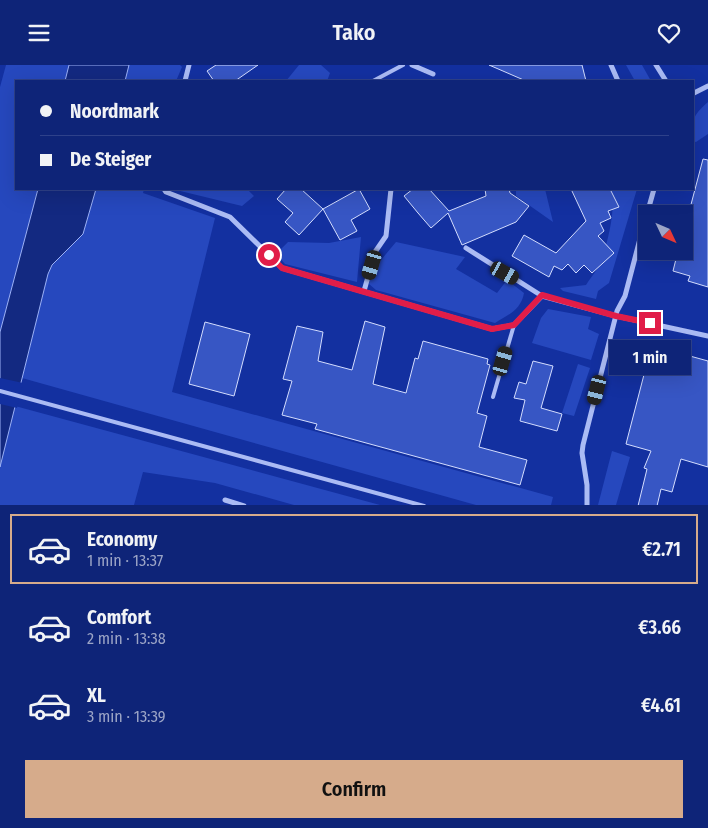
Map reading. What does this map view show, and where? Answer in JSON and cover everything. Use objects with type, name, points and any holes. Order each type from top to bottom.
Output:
[{"type":"street","points":[[185,80],[189,65]]},
{"type":"street","points":[[412,65],[433,74]]},
{"type":"street","points":[[610,65],[618,80]]},
{"type":"street","points":[[656,65],[665,80]]},
{"type":"street","points":[[694,93],[708,86]]},
{"type":"street","points":[[165,190],[230,217],[282,268],[492,329],[514,325],[542,295]]},
{"type":"street","points":[[364,291],[375,252],[386,236],[391,190]]},
{"type":"street","points":[[650,205],[654,190]]},
{"type":"street","points":[[466,248],[542,295],[616,316],[708,337]]},
{"type":"street","points":[[587,505],[588,485],[582,453],[583,445],[616,316],[625,296],[638,248]]},
{"type":"street","points":[[225,500],[244,505]]},
{"type":"lane","points":[[375,80],[403,65]]},
{"type":"lane","points":[[493,397],[514,325]]},
{"type":"lane","points":[[0,391],[424,505]]},
{"type":"shaded area","points":[[6,65],[69,65],[65,80],[15,80],[15,190],[38,190],[0,332],[0,87]]},
{"type":"shaded area","points":[[69,65],[129,65],[125,80],[65,80]]},
{"type":"shaded area","points":[[129,65],[180,65],[182,67],[176,80],[125,80]]},
{"type":"shaded area","points":[[299,65],[321,65],[330,73],[327,80],[287,80]]},
{"type":"shaded area","points":[[626,65],[642,65],[650,80],[634,80]]},
{"type":"shaded area","points":[[708,102],[708,134],[696,142],[694,141],[694,119]]},
{"type":"shaded area","points":[[38,190],[96,190],[83,234],[52,265],[48,274],[0,467],[0,332]]},
{"type":"shaded area","points":[[96,190],[144,190],[143,193],[215,218],[172,392],[553,497],[551,505],[476,505],[22,378],[48,274],[52,265],[83,234]]},
{"type":"shaded area","points":[[176,190],[248,190],[254,196],[242,206]]},
{"type":"shaded area","points":[[516,190],[545,190],[553,222],[516,196]]},
{"type":"shaded area","points":[[610,190],[637,190],[609,283],[598,291],[596,299],[563,291],[560,288],[586,285],[597,269],[610,229],[613,206]]},
{"type":"shaded area","points":[[361,237],[357,282],[285,264],[276,254],[288,242],[329,243]]},
{"type":"shaded area","points":[[396,242],[465,257],[456,269],[497,293],[507,280],[524,293],[520,304],[495,323],[376,290],[369,284],[371,272]]},
{"type":"shaded area","points":[[548,309],[591,317],[588,329],[599,334],[591,360],[532,343],[541,318]]},
{"type":"shaded area","points":[[578,364],[590,368],[574,416],[562,413]]},
{"type":"shaded area","points":[[15,406],[380,505],[294,505],[215,483],[143,472],[134,505],[0,505],[0,467]]},
{"type":"shaded area","points":[[612,451],[630,457],[616,505],[598,505]]},
{"type":"pier","points":[[0,378],[23,383],[17,408],[0,404]]},
{"type":"building","points":[[216,65],[258,65],[236,80],[213,80],[207,71]]},
{"type":"building","points":[[489,65],[582,65],[586,80],[524,80]]},
{"type":"building","points":[[703,159],[708,160],[708,287],[688,281],[690,276],[673,271],[676,260],[693,260],[693,205],[691,205]]},
{"type":"building","points":[[285,190],[302,190],[323,209],[299,235],[285,222],[293,213],[277,199]]},
{"type":"building","points":[[360,190],[370,209],[351,220],[357,231],[340,240],[323,209]]},
{"type":"building","points":[[412,190],[430,190],[449,211],[486,196],[485,190],[509,190],[510,193],[529,206],[516,222],[462,245],[448,213],[431,228],[404,196]]},
{"type":"building","points":[[571,190],[610,190],[619,207],[608,211],[611,218],[600,223],[604,231],[598,236],[614,253],[592,273],[584,265],[576,273],[568,264],[562,270],[554,266],[549,277],[512,256],[524,235],[556,253],[586,221]]},
{"type":"building","points":[[365,321],[385,327],[373,384],[406,393],[415,358],[418,359],[423,341],[488,359],[487,364],[490,365],[477,413],[487,416],[479,447],[527,460],[520,485],[315,429],[317,424],[282,415],[292,381],[283,379],[297,326],[323,332],[318,361],[352,370]]},
{"type":"building","points":[[205,322],[250,334],[234,396],[189,384]]},
{"type":"building","points":[[679,353],[708,361],[708,467],[681,459],[672,492],[661,489],[657,505],[638,505],[647,469],[644,468],[651,451],[626,444],[647,363],[674,371]]},
{"type":"building","points":[[533,361],[553,366],[541,408],[562,414],[557,431],[520,421],[525,400],[514,398],[519,382],[526,384]]},
{"type":"route","points":[[269,255],[282,268],[492,329],[514,325],[542,295],[616,316],[650,323]]}]
